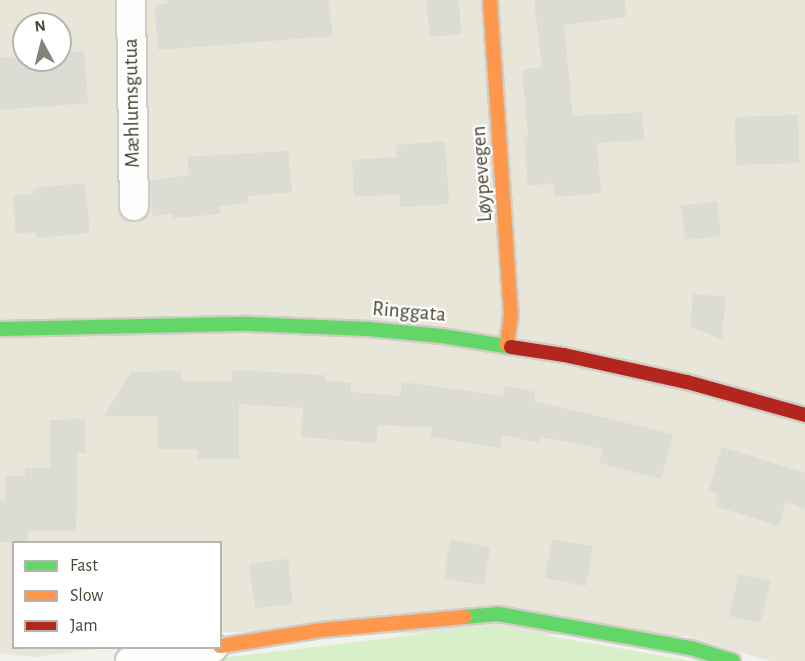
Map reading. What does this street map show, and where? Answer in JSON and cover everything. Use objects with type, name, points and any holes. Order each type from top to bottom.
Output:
[{"type":"street","name":"Mæhlumsgutua","points":[[131,0],[134,206]]},
{"type":"street","name":"Løypevegen","points":[[490,0],[511,315],[507,345]]},
{"type":"street","name":"Ringgata","points":[[0,329],[249,324],[368,329],[507,345],[687,382],[805,415]]},
{"type":"street","points":[[222,646],[321,630],[498,614],[691,648],[733,661]]},
{"type":"street","points":[[130,661],[207,649]]},
{"type":"shaded area","points":[[0,0],[805,0],[805,661],[770,661],[686,636],[222,632],[222,541],[12,541],[12,649],[95,649],[34,657],[0,653]]},
{"type":"green space","points":[[491,626],[692,661],[196,661]]},
{"type":"building","points":[[167,0],[328,0],[333,36],[158,50],[156,5],[167,4]]},
{"type":"building","points":[[426,0],[459,0],[461,34],[430,37]]},
{"type":"building","points":[[534,0],[625,0],[626,17],[564,25],[573,116],[643,112],[644,140],[597,143],[601,193],[555,197],[553,183],[528,186],[524,137],[528,137],[522,70],[542,67]]},
{"type":"building","points":[[84,51],[88,103],[0,110],[0,58],[12,57],[12,72],[72,72],[72,52]]},
{"type":"building","points":[[798,115],[799,163],[736,165],[735,117]]},
{"type":"building","points":[[445,141],[449,204],[400,207],[400,194],[354,197],[352,160],[397,157],[396,145]]},
{"type":"building","points":[[288,151],[292,192],[248,196],[248,203],[219,206],[220,214],[173,218],[172,214],[152,216],[150,181],[189,175],[187,157]]},
{"type":"building","points":[[85,183],[90,233],[36,238],[35,232],[16,234],[13,196],[33,194],[33,188]]},
{"type":"building","points":[[717,201],[721,236],[685,240],[681,206]]},
{"type":"building","points":[[693,294],[726,297],[722,339],[690,327]]},
{"type":"building","points":[[232,370],[325,375],[325,381],[351,383],[350,392],[400,396],[402,382],[503,396],[505,386],[535,392],[534,401],[673,434],[661,479],[599,463],[603,449],[541,437],[539,443],[502,435],[500,448],[430,437],[432,427],[378,425],[377,443],[301,437],[303,408],[239,404],[239,459],[198,459],[198,449],[157,449],[158,416],[104,416],[131,372],[181,371],[181,381],[232,381]]},
{"type":"building","points":[[85,419],[86,453],[78,453],[76,531],[28,531],[28,541],[0,542],[0,499],[5,500],[5,476],[25,476],[25,468],[50,468],[50,420]]},
{"type":"building","points":[[722,447],[805,473],[805,509],[786,502],[779,526],[715,506],[718,494],[708,491]]},
{"type":"building","points":[[552,539],[593,546],[586,586],[545,578]]},
{"type":"building","points":[[450,540],[490,547],[484,585],[444,578]]},
{"type":"building","points":[[288,559],[293,604],[255,608],[249,564]]},
{"type":"building","points":[[739,574],[771,581],[761,623],[729,616]]},
{"type":"traffic: fast","points":[[0,329],[249,324],[368,329],[442,336],[511,347]]},
{"type":"traffic: fast","points":[[464,617],[498,614],[691,648],[733,661]]},
{"type":"traffic: slow","points":[[490,0],[511,315],[507,345]]},
{"type":"traffic: slow","points":[[222,646],[321,630],[464,617]]},
{"type":"traffic: jam","points":[[511,347],[564,355],[687,382],[805,415]]}]
